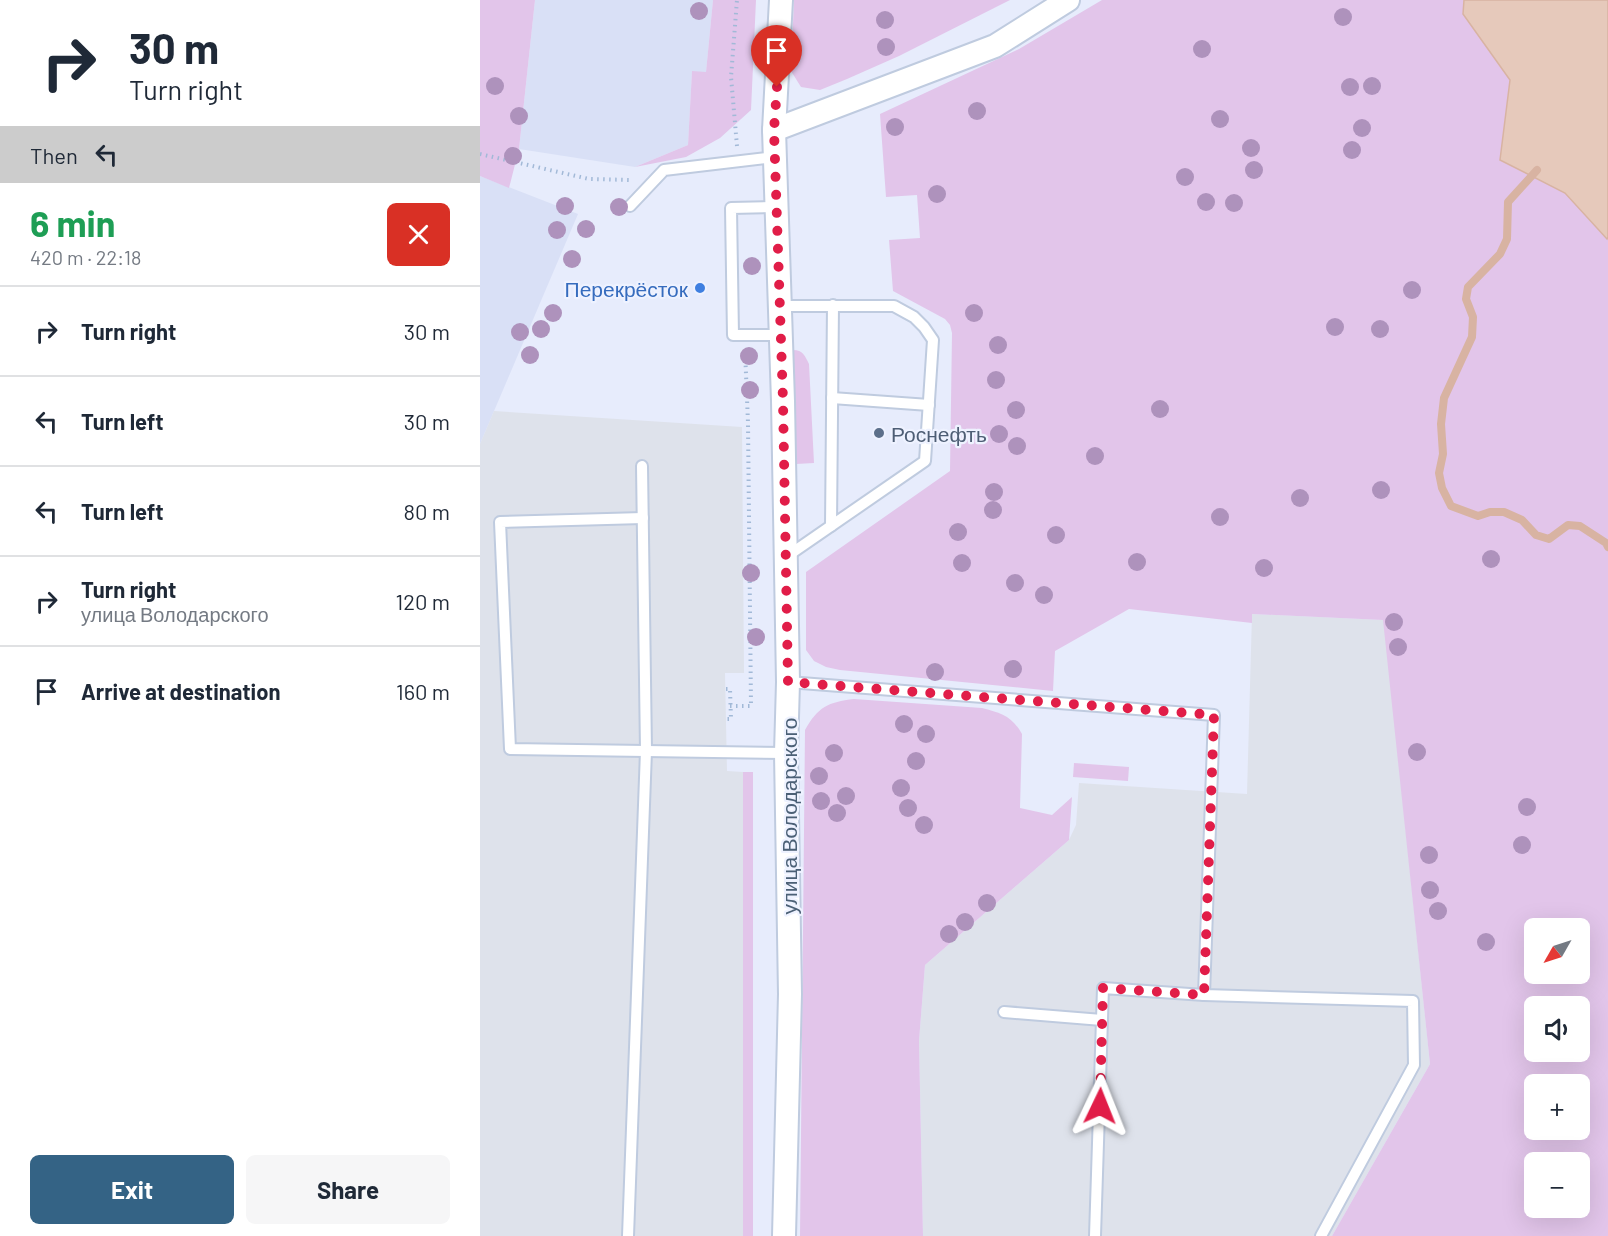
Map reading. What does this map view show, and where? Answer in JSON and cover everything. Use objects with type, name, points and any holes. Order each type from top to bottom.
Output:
[{"type":"street","name":"улица Володарского","points":[[781,0],[774,130],[786,558],[790,994],[783,1236]]},
{"type":"street","points":[[774,130],[995,46],[1068,0]]},
{"type":"lane","points":[[630,206],[664,170],[775,157]]},
{"type":"lane","points":[[776,207],[731,208],[733,335],[780,335]]},
{"type":"lane","points":[[831,526],[833,305]]},
{"type":"lane","points":[[779,306],[894,306],[914,317],[933,340],[925,461],[786,558]]},
{"type":"lane","points":[[832,398],[929,405]]},
{"type":"lane","points":[[628,1236],[646,751],[642,466]]},
{"type":"lane","points":[[643,518],[500,522],[510,749],[786,753]]},
{"type":"lane","points":[[788,682],[1214,715],[1204,995]]},
{"type":"lane","points":[[1095,1236],[1103,988],[1204,995],[1413,1001],[1414,1065],[1321,1236]]},
{"type":"lane","points":[[1004,1012],[1102,1020]]},
{"type":"path","points":[[737,0],[731,77],[738,161]]},
{"type":"path","points":[[480,154],[589,179]]},
{"type":"path","points":[[730,706],[751,706],[748,423]]},
{"type":"path","points":[[726,689],[730,689],[730,719],[726,719]]},
{"type":"shaded area","points":[[480,0],[535,0],[519,149],[509,188],[480,176]]},
{"type":"shaded area","points":[[535,0],[713,0],[706,72],[692,72],[688,145],[635,167],[519,149]]},
{"type":"shaded area","points":[[713,0],[756,0],[751,110],[720,138],[686,157],[635,167],[688,145],[692,71],[706,72]]},
{"type":"shaded area","points":[[794,0],[1010,0],[899,56],[820,90],[801,87],[791,71]]},
{"type":"shaded area","points":[[1102,0],[1464,0],[1463,14],[1510,80],[1500,160],[1565,193],[1606,238],[1608,237],[1608,1236],[1332,1236],[1430,1064],[1383,620],[1252,614],[1252,623],[1129,609],[1055,651],[1053,691],[840,670],[814,661],[806,650],[806,572],[950,471],[952,333],[945,319],[893,291],[889,240],[920,238],[917,195],[886,197],[880,114],[1019,49]]},
{"type":"shaded area","points":[[1464,0],[1608,0],[1607,239],[1565,193],[1500,160],[1510,80],[1463,14]]},
{"type":"shaded area","points":[[480,176],[578,214],[480,444]]},
{"type":"shaded area","points":[[793,350],[801,352],[809,364],[814,463],[796,464]]},
{"type":"shaded area","points":[[494,411],[742,427],[744,673],[725,673],[727,771],[743,772],[743,1236],[480,1236],[480,444]]},
{"type":"shaded area","points":[[1252,614],[1384,620],[1430,1064],[1332,1236],[923,1236],[919,1041],[925,965],[1069,840],[1076,825],[1079,783],[1247,794]]},
{"type":"shaded area","points":[[854,699],[982,708],[1000,714],[1010,719],[1022,734],[1020,808],[1052,815],[1072,797],[1069,840],[925,965],[919,1041],[923,1236],[800,1236],[805,730],[814,716],[825,707]]},
{"type":"shaded area","points":[[1074,763],[1129,767],[1128,781],[1073,777]]},
{"type":"shaded area","points":[[743,772],[753,772],[753,1236],[743,1236]]},
{"type":"waterway","points":[[1537,170],[1508,202],[1507,239],[1500,254],[1468,287],[1466,299],[1473,317],[1472,337],[1444,398],[1441,424],[1443,454],[1439,473],[1442,488],[1451,506],[1478,516],[1490,512],[1504,512],[1522,520],[1536,535],[1549,539],[1568,525],[1580,526],[1606,543],[1608,547]]},
{"type":"place","name":"Перекрёсток","points":[[700,288]]},
{"type":"place","name":"Роснефть","points":[[879,433]]},
{"type":"route","points":[[777,87],[774,130],[783,401],[788,682],[1214,715],[1204,995],[1103,988],[1100,1106]]}]
